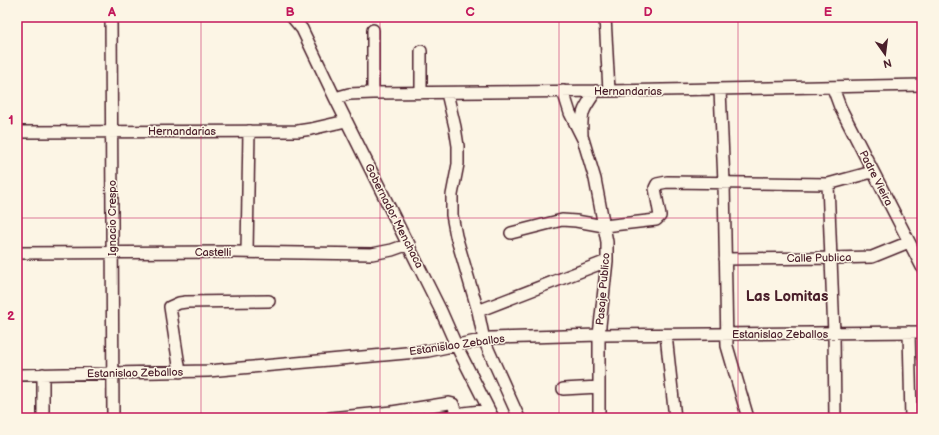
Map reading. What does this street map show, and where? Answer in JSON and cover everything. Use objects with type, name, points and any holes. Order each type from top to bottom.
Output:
[{"type":"street","name":"Ignacio Crespo","points":[[111,17],[113,418]]},
{"type":"street","name":"Gobernador Menchaca","points":[[292,17],[302,29],[346,121],[409,244],[456,345],[491,414]]},
{"type":"street","points":[[605,17],[609,91]]},
{"type":"street","points":[[373,30],[373,94]]},
{"type":"street","points":[[421,51],[421,93]]},
{"type":"street","name":"Hernandarias","points":[[335,98],[349,94],[720,90],[922,85]]},
{"type":"street","name":"Padre Vieira","points":[[833,88],[840,107],[872,172],[922,266]]},
{"type":"street","points":[[720,90],[724,182],[726,335],[727,346],[748,418]]},
{"type":"street","name":"Pasaje Publico","points":[[563,91],[570,113],[583,140],[595,180],[607,242],[607,261],[599,335],[599,418]]},
{"type":"street","name":"Pasaje Publico","points":[[583,140],[581,118],[584,109],[596,91]]},
{"type":"street","points":[[447,93],[458,146],[458,164],[452,195],[452,215],[456,236],[478,311],[484,340],[519,418]]},
{"type":"street","name":"Hernandarias","points":[[17,132],[249,131],[311,129],[346,121]]},
{"type":"street","points":[[247,252],[249,131]]},
{"type":"street","points":[[511,233],[562,220],[604,226],[656,220],[660,216],[655,188],[657,184],[667,182],[828,184],[872,172]]},
{"type":"street","points":[[828,184],[832,258],[835,418]]},
{"type":"street","name":"Calle Publica","points":[[725,259],[872,257],[909,242]]},
{"type":"street","name":"Castelli","points":[[17,253],[247,252],[372,254],[392,250],[409,244]]},
{"type":"street","points":[[478,311],[607,261]]},
{"type":"street","points":[[180,372],[170,307],[186,302],[269,301]]},
{"type":"street","points":[[909,332],[911,418]]},
{"type":"street","name":"Estanislao Zeballos","points":[[17,375],[113,374],[222,370],[428,351],[491,338],[599,335],[922,332]]},
{"type":"street","points":[[666,335],[675,418]]},
{"type":"street","points":[[43,374],[43,418]]},
{"type":"street","points":[[563,389],[599,388]]},
{"type":"street","points":[[330,418],[392,412],[448,403],[453,404],[456,413]]},
{"type":"street","points":[[446,418],[456,413],[476,411],[491,414]]},
{"type":"district","name":"Las Lomitas","points":[[787,296]]}]
